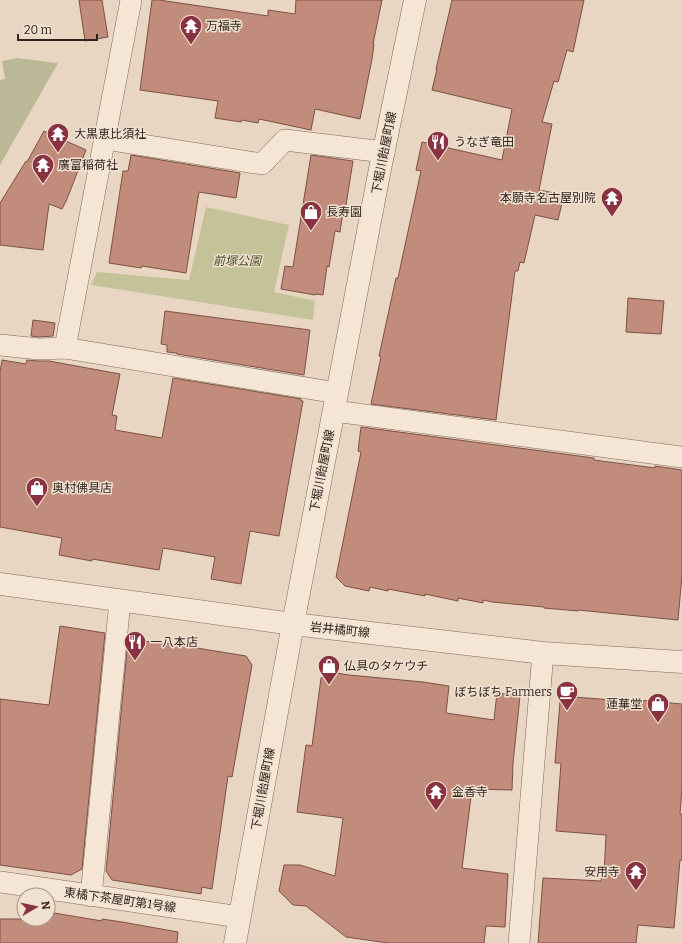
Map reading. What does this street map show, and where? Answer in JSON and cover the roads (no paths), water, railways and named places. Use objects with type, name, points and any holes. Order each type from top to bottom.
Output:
[{"type":"street","points":[[65,348],[131,0]]},
{"type":"street","name":"下堀川飴屋町線","points":[[236,943],[293,624],[384,152],[415,0]]},
{"type":"street","points":[[104,139],[262,164],[285,140],[384,152]]},
{"type":"street","points":[[0,345],[39,349],[65,348],[336,402],[682,457]]},
{"type":"street","name":"岩井橘町線","points":[[0,584],[293,624],[544,653],[682,662]]},
{"type":"street","points":[[91,896],[120,601]]},
{"type":"street","points":[[519,943],[544,653]]},
{"type":"street","name":"東橘下茶屋町第1号線","points":[[0,882],[240,917]]},
{"type":"place","name":"万福寺","points":[[191,46]]},
{"type":"place","name":"大黒恵比須社","points":[[58,154]]},
{"type":"place","name":"うなぎ竜田","points":[[438,162]]},
{"type":"place","name":"廣富稲荷社","points":[[43,184]]},
{"type":"place","name":"本願寺名古屋別院","points":[[612,218]]},
{"type":"place","name":"長寿園","points":[[311,232]]},
{"type":"place","name":"奥村佛具店","points":[[37,508]]},
{"type":"place","name":"一八本店","points":[[135,662]]},
{"type":"place","name":"仏具のタケウチ","points":[[329,686]]},
{"type":"place","name":"ぼちぼち Farmers","points":[[567,712]]},
{"type":"place","name":"蓮華堂","points":[[658,724]]},
{"type":"place","name":"金香寺","points":[[436,812]]},
{"type":"place","name":"安用寺","points":[[636,892]]},
{"type":"park label","name":"前塚公園","points":[[237,261]]}]
